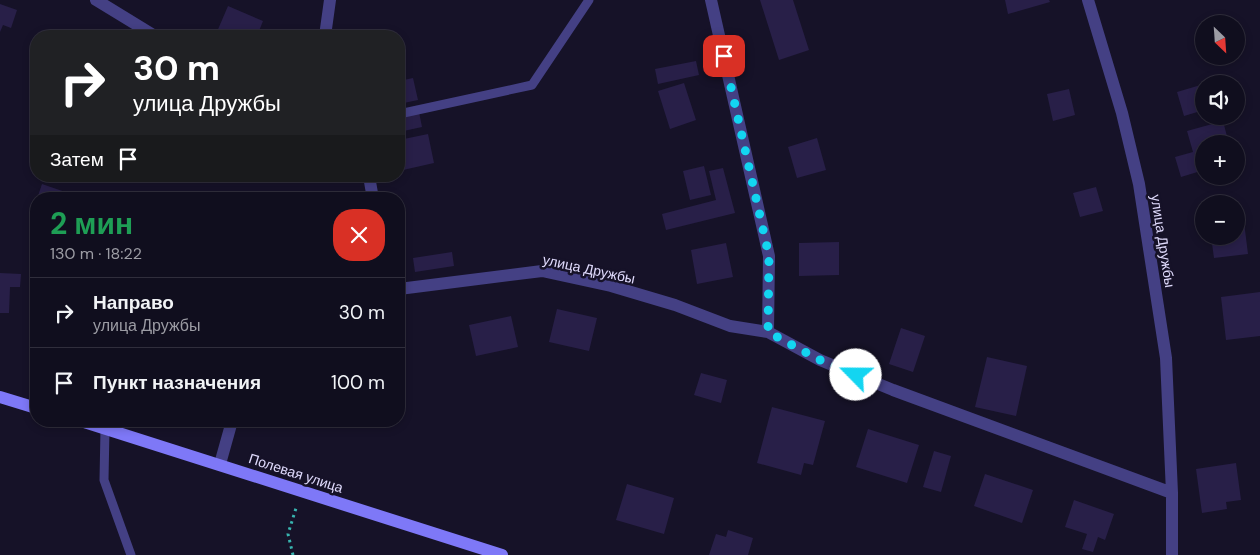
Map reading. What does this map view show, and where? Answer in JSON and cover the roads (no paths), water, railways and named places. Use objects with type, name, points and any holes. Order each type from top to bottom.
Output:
[{"type":"street","points":[[96,0],[145,30]]},
{"type":"street","points":[[327,30],[330,0]]},
{"type":"street","points":[[711,0],[769,256],[768,332]]},
{"type":"street","name":"улица Дружбы","points":[[1088,0],[1122,114],[1139,184],[1166,358],[1172,494],[1172,555]]},
{"type":"street","name":"улица Дружбы","points":[[405,288],[542,272],[611,286],[676,305],[730,326],[768,332],[820,360],[893,390],[1172,494]]},
{"type":"street","points":[[0,397],[30,406]]},
{"type":"street","name":"Полевая улица","points":[[110,427],[502,555]]},
{"type":"street","points":[[220,464],[230,427]]},
{"type":"lane","points":[[405,113],[532,85],[589,0]]},
{"type":"lane","points":[[104,427],[104,480],[132,555]]}]
